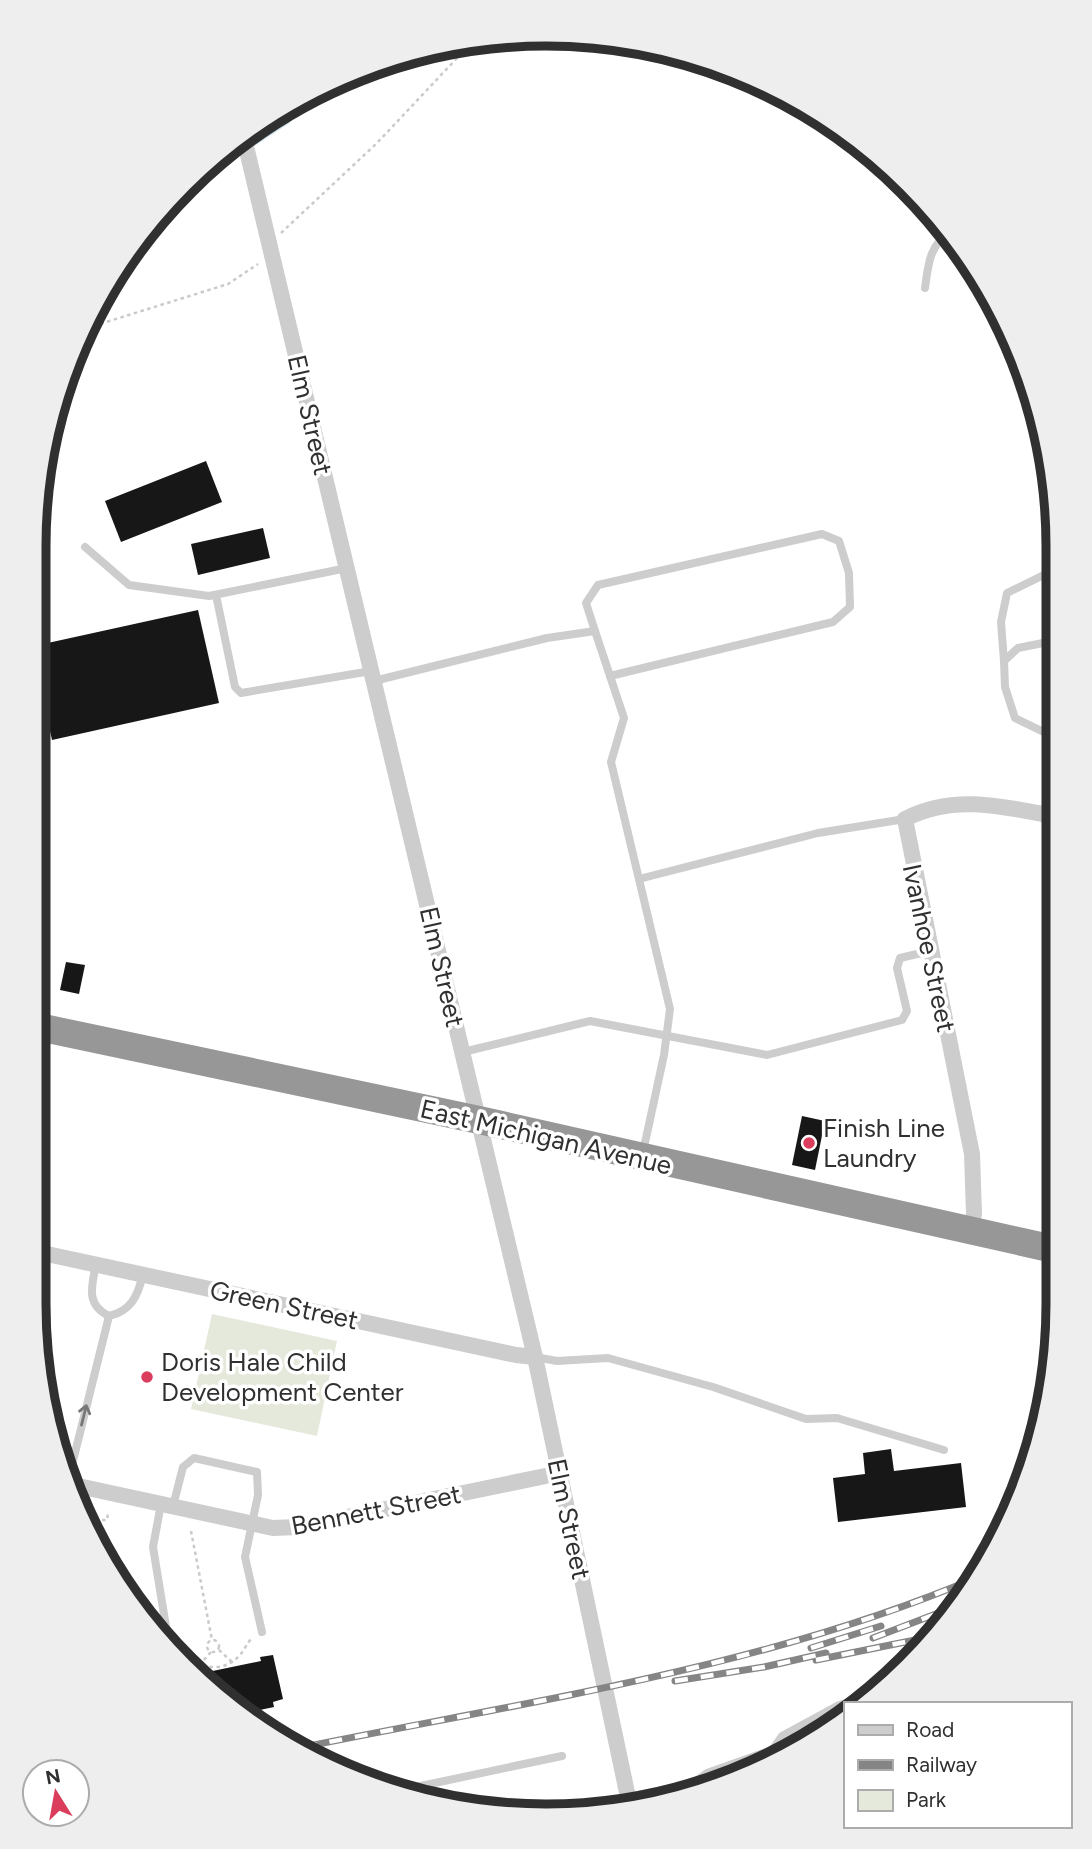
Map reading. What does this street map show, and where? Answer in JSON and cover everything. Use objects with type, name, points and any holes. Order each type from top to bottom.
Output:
[{"type":"highway","name":"East Michigan Avenue","points":[[46,1029],[479,1121],[1046,1247]]},
{"type":"street","name":"Elm Street","points":[[246,146],[535,1357],[627,1797]]},
{"type":"street","points":[[905,819],[918,812],[971,802],[1046,815]]},
{"type":"street","name":"Ivanhoe Street","points":[[905,819],[972,1154],[974,1214],[970,1231]]},
{"type":"street","name":"Green Street","points":[[46,1254],[535,1357]]},
{"type":"street","name":"Bennett Street","points":[[80,1486],[273,1528],[298,1527],[560,1473]]},
{"type":"lane","points":[[925,288],[930,256],[941,238]]},
{"type":"lane","points":[[610,676],[833,621],[850,607],[849,573],[839,541],[822,534],[598,585],[586,603],[595,631],[610,676],[624,718],[611,762],[670,1009],[642,1159]]},
{"type":"lane","points":[[85,547],[129,585],[216,595],[347,568]]},
{"type":"lane","points":[[1046,574],[1007,593],[1001,622],[1005,687],[1015,718],[1046,733]]},
{"type":"lane","points":[[216,595],[235,687],[241,693],[372,676],[547,638],[595,631]]},
{"type":"lane","points":[[1004,661],[1018,648],[1046,642]]},
{"type":"lane","points":[[639,879],[818,833],[905,819]]},
{"type":"lane","points":[[463,1052],[590,1021],[767,1055],[902,1020],[907,1011],[897,968],[900,958],[930,951]]},
{"type":"lane","points":[[96,1264],[93,1302],[98,1311],[109,1316],[119,1314],[132,1303],[143,1274]]},
{"type":"lane","points":[[72,1465],[109,1316]]},
{"type":"lane","points":[[535,1357],[557,1361],[608,1357],[713,1387],[806,1419],[837,1418],[944,1450]]},
{"type":"lane","points":[[167,1629],[153,1547],[183,1467],[190,1460],[199,1458],[257,1472],[258,1495],[245,1557],[262,1632]]},
{"type":"lane","points":[[773,1749],[782,1736],[844,1704]]},
{"type":"lane","points":[[698,1780],[707,1773],[768,1751]]},
{"type":"lane","points":[[418,1787],[562,1756]]},
{"type":"path","points":[[97,325],[228,284],[256,267],[285,228],[338,181],[462,53]]},
{"type":"path","points":[[95,1520],[107,1520],[108,1513]]},
{"type":"path","points":[[191,1531],[212,1640]]},
{"type":"path","points":[[201,1665],[212,1667],[232,1662],[249,1639],[262,1632]]},
{"type":"path","points":[[212,1640],[218,1642],[219,1650],[232,1662]]},
{"type":"path","points":[[211,1652],[207,1645],[212,1640]]},
{"type":"path","points":[[200,1664],[211,1652],[219,1650]]},
{"type":"green space","points":[[212,1314],[337,1341],[317,1436],[191,1409]]},
{"type":"building","points":[[206,461],[222,502],[121,542],[105,501]]},
{"type":"building","points":[[263,528],[270,558],[198,575],[191,544]]},
{"type":"building","points":[[198,610],[219,703],[52,740],[46,713],[46,643]]},
{"type":"building","points":[[66,962],[85,965],[79,994],[60,990]]},
{"type":"building","name":"Finish Line Laundry","points":[[802,1116],[825,1121],[815,1170],[792,1165]]},
{"type":"building","points":[[891,1449],[894,1471],[961,1463],[966,1507],[838,1522],[833,1478],[865,1474],[863,1453]]},
{"type":"building","points":[[273,1655],[283,1699],[273,1702],[274,1707],[256,1711],[208,1672],[261,1661],[260,1657]]},
{"type":"railway","points":[[313,1745],[560,1697],[730,1659],[897,1609],[960,1584]]},
{"type":"railway","points":[[873,1638],[939,1613]]},
{"type":"railway","points":[[811,1648],[881,1626]]},
{"type":"railway","points":[[816,1660],[916,1640]]},
{"type":"railway","points":[[675,1681],[764,1667],[826,1653]]},
{"type":"place","name":"Finish Line Laundry","points":[[809,1143]]},
{"type":"place","name":"Doris Hale Child Development Center","points":[[147,1377]]}]
